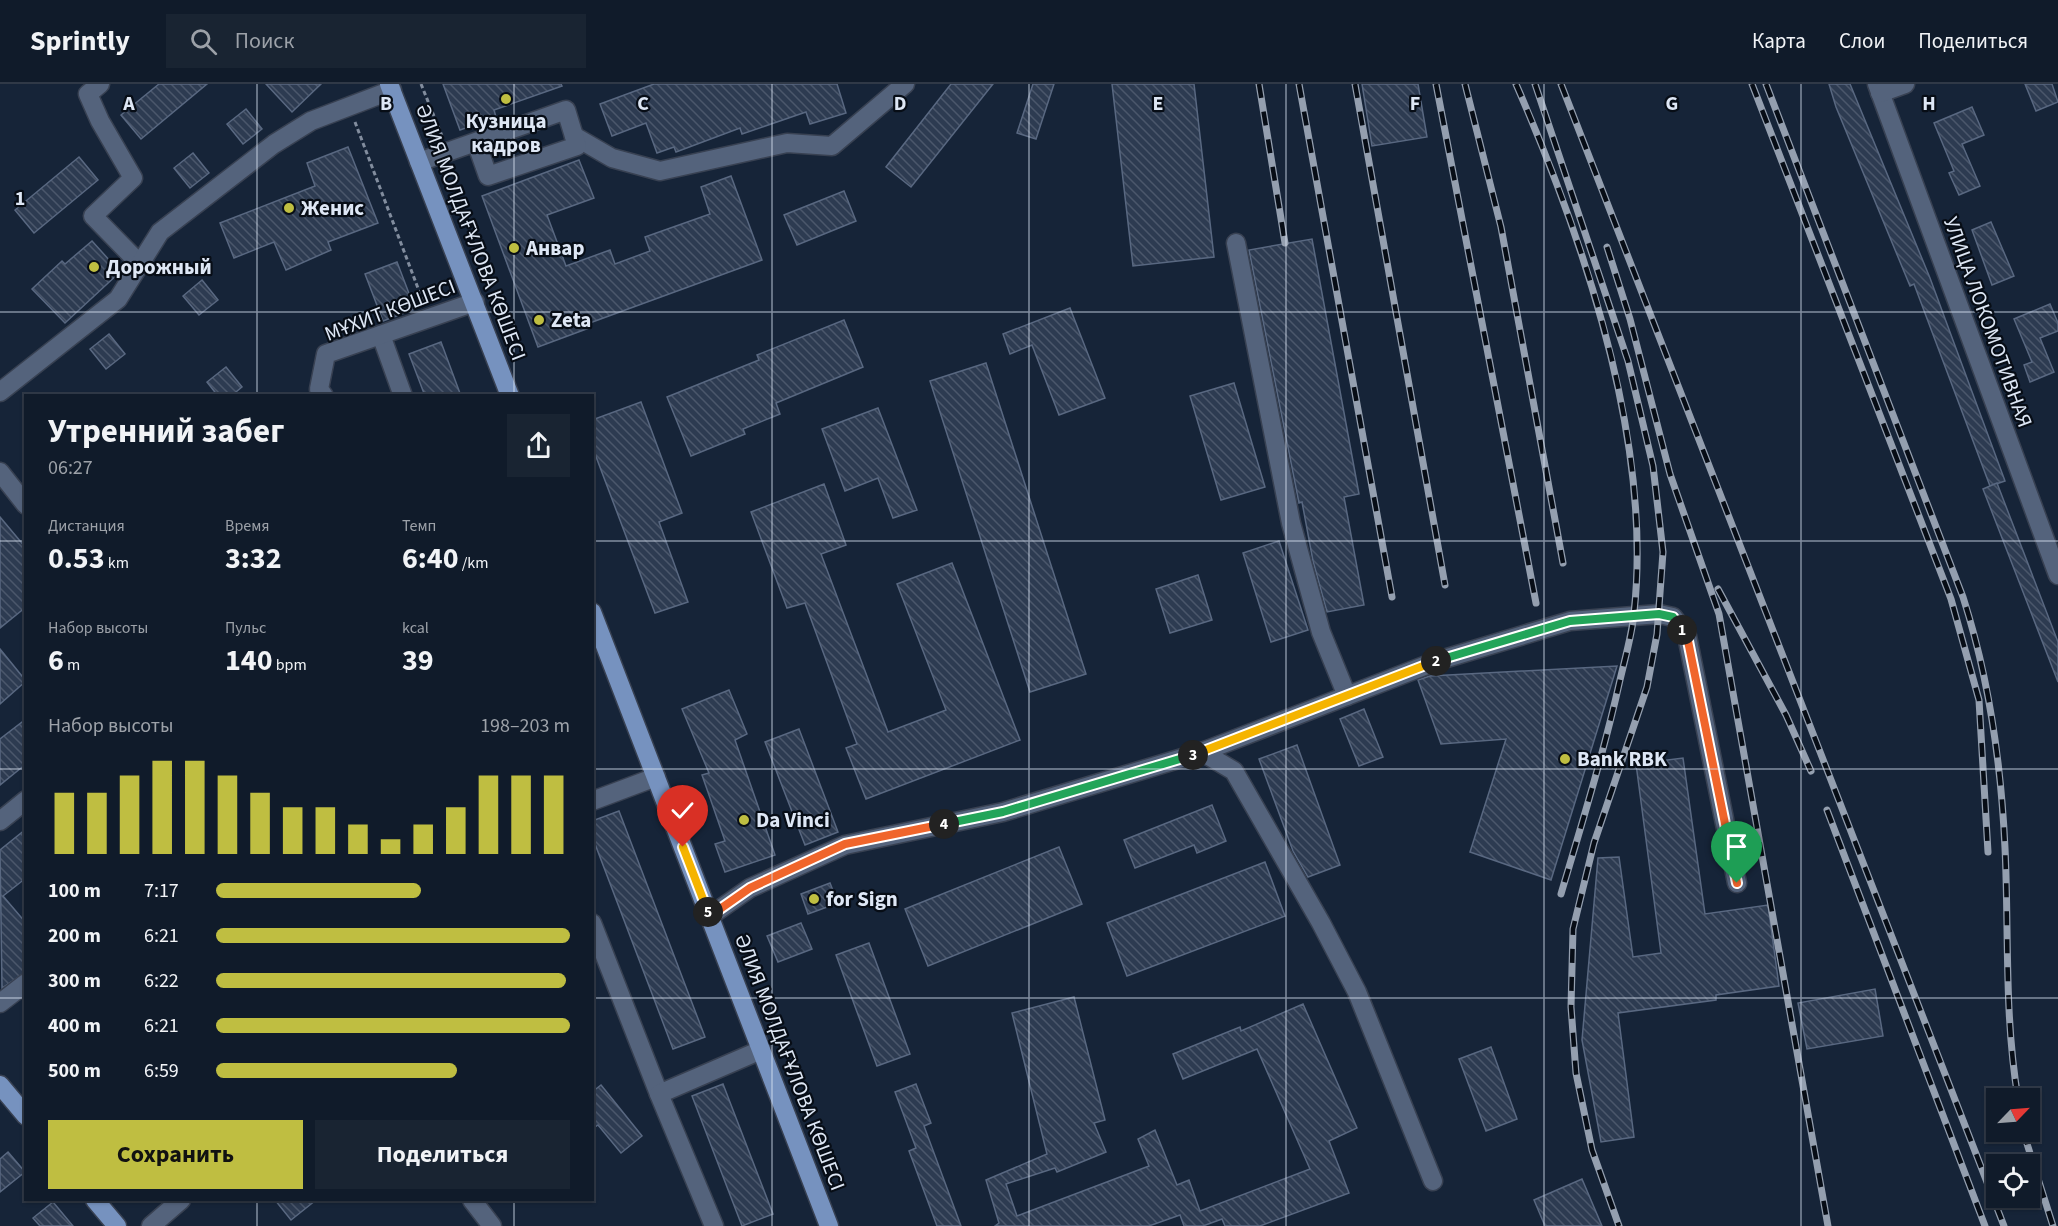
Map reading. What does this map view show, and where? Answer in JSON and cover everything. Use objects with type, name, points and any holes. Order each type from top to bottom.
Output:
[{"type":"main road","name":"ӘЛИЯ МОЛДАҒҰЛОВА КӨШЕСІ","points":[[391,87],[509,394]]},
{"type":"main road","name":"ӘЛИЯ МОЛДАҒҰЛОВА КӨШЕСІ","points":[[594,622],[598,641],[656,777],[827,1225]]},
{"type":"main road","points":[[0,1085],[24,1114]]},
{"type":"main road","points":[[96,1201],[117,1226]]},
{"type":"street","points":[[100,84],[88,94],[100,121],[133,178],[93,216],[140,264]]},
{"type":"street","points":[[574,136],[612,158],[660,171],[787,143],[832,146],[905,84]]},
{"type":"street","points":[[1878,89],[1905,84]]},
{"type":"street","points":[[0,392],[118,299],[160,232],[274,144],[311,121],[391,87]]},
{"type":"street","name":"УЛИЦА ЛОКОМОТИВНАЯ","points":[[1878,89],[2058,575]]},
{"type":"street","points":[[419,162],[566,110],[577,146],[488,176],[476,142]]},
{"type":"street","points":[[1236,243],[1291,523],[1322,632],[1347,696]]},
{"type":"street","name":"МҰХИТ КӨШЕСІ","points":[[323,394],[319,389],[326,354],[475,302]]},
{"type":"street","points":[[381,335],[402,394]]},
{"type":"street","points":[[0,472],[24,502]]},
{"type":"street","points":[[710,916],[750,888],[845,844],[1003,812],[1202,752],[1460,652],[1570,621],[1659,614],[1673,617],[1687,636],[1737,883]]},
{"type":"street","points":[[1202,752],[1234,771],[1321,923],[1357,992],[1433,1181]]},
{"type":"street","points":[[594,800],[656,777]]},
{"type":"street","points":[[0,820],[24,802]]},
{"type":"street","points":[[594,928],[714,1226]]},
{"type":"street","points":[[0,1003],[24,985]]},
{"type":"street","points":[[659,1094],[761,1050]]},
{"type":"street","points":[[151,1226],[180,1201]]},
{"type":"street","points":[[473,1201],[492,1226]]},
{"type":"path","points":[[421,84],[449,152]]},
{"type":"path","points":[[349,106],[429,317]]},
{"type":"building","points":[[159,84],[207,84],[141,139],[121,115]]},
{"type":"building","points":[[266,84],[321,84],[292,112]]},
{"type":"building","points":[[443,84],[561,84],[562,86],[494,110],[496,117],[460,130]]},
{"type":"building","points":[[654,84],[837,84],[846,113],[810,124],[806,112],[742,134],[740,128],[676,152],[674,147],[657,153],[646,123],[612,136],[600,104]]},
{"type":"building","points":[[951,84],[993,84],[911,187],[886,167]]},
{"type":"building","points":[[1033,84],[1054,84],[1036,139],[1017,133]]},
{"type":"building","points":[[1112,84],[1194,84],[1214,257],[1133,266]]},
{"type":"building","points":[[1362,84],[1418,84],[1427,137],[1372,146]]},
{"type":"building","points":[[1829,84],[1850,84],[1930,278],[2005,481],[1990,486],[1914,284],[1910,286],[1836,107]]},
{"type":"building","points":[[2025,84],[2052,84],[2058,102],[2036,111]]},
{"type":"building","points":[[1972,107],[1984,135],[1962,144],[1980,186],[1959,195],[1949,173],[1954,171],[1934,123]]},
{"type":"building","points":[[246,109],[262,129],[243,144],[227,124]]},
{"type":"building","points":[[348,147],[378,223],[328,242],[331,250],[286,270],[274,242],[234,258],[220,223],[315,186],[307,163]]},
{"type":"building","points":[[193,153],[209,173],[190,188],[174,168]]},
{"type":"building","points":[[79,157],[98,180],[34,233],[15,210]]},
{"type":"building","points":[[579,160],[594,198],[547,215],[566,266],[610,250],[615,264],[650,251],[645,237],[710,214],[701,187],[731,176],[762,260],[587,324],[589,328],[538,347],[482,196]]},
{"type":"building","points":[[844,191],[856,221],[797,245],[784,215]]},
{"type":"building","points":[[1991,222],[2014,276],[1992,285],[1972,230]]},
{"type":"building","points":[[1312,239],[1359,494],[1344,497],[1364,605],[1327,612],[1313,561],[1302,502],[1299,503],[1249,250]]},
{"type":"building","points":[[92,241],[120,272],[65,323],[32,289],[62,261],[65,264]]},
{"type":"building","points":[[397,262],[415,309],[383,321],[365,274]]},
{"type":"building","points":[[202,280],[218,300],[199,315],[183,296]]},
{"type":"building","points":[[2050,304],[2058,323],[2058,331],[2040,338],[2054,372],[2030,382],[2024,365],[2032,362],[2014,319]]},
{"type":"building","points":[[1070,308],[1105,398],[1059,415],[1032,345],[1010,354],[1003,334]]},
{"type":"building","points":[[844,320],[863,367],[776,403],[780,414],[743,429],[745,434],[691,456],[667,397],[759,360],[757,355]]},
{"type":"building","points":[[109,334],[125,354],[106,369],[90,349]]},
{"type":"building","points":[[441,342],[460,394],[424,394],[409,354]]},
{"type":"building","points":[[986,363],[1086,674],[1030,692],[930,381]]},
{"type":"building","points":[[226,367],[242,387],[233,394],[216,394],[207,382]]},
{"type":"building","points":[[1234,383],[1265,487],[1221,500],[1190,396]]},
{"type":"building","points":[[641,402],[682,513],[659,522],[688,602],[655,613],[594,451],[594,419]]},
{"type":"building","points":[[878,408],[917,510],[893,518],[878,478],[845,491],[822,429]]},
{"type":"building","points":[[1997,483],[2058,642],[2058,682],[1983,489]]},
{"type":"building","points":[[824,484],[846,545],[821,554],[888,732],[946,710],[897,584],[952,563],[1020,740],[866,799],[846,748],[857,744],[805,603],[787,608],[751,512]]},
{"type":"building","points":[[0,517],[24,546],[24,609],[0,628]]},
{"type":"building","points":[[1279,541],[1308,630],[1271,642],[1243,553]]},
{"type":"building","points":[[1198,575],[1212,620],[1170,633],[1156,589]]},
{"type":"building","points":[[0,649],[24,679],[24,683],[0,704]]},
{"type":"building","points":[[1617,666],[1551,880],[1470,852],[1506,739],[1441,744],[1418,680],[1430,676]]},
{"type":"building","points":[[729,690],[747,734],[735,740],[775,855],[725,872],[715,844],[725,841],[702,775],[709,773],[682,709]]},
{"type":"building","points":[[1364,709],[1383,757],[1359,766],[1340,719]]},
{"type":"building","points":[[24,721],[24,766],[0,785],[0,739]]},
{"type":"building","points":[[799,729],[838,832],[805,845],[765,742]]},
{"type":"building","points":[[1297,745],[1340,865],[1308,877],[1293,851],[1259,759]]},
{"type":"building","points":[[1683,758],[1705,914],[1768,905],[1779,986],[1716,995],[1716,1000],[1618,1013],[1634,1137],[1601,1142],[1582,1040],[1598,858],[1619,857],[1633,957],[1661,953],[1636,764]]},
{"type":"building","points":[[1212,805],[1226,841],[1197,853],[1194,845],[1135,868],[1124,840]]},
{"type":"building","points":[[619,811],[705,1037],[673,1049],[594,841],[594,820]]},
{"type":"building","points":[[24,831],[24,880],[3,896],[24,921],[24,973],[2,988],[0,850]]},
{"type":"building","points":[[1059,847],[1082,904],[928,966],[905,909]]},
{"type":"building","points":[[1265,862],[1285,916],[1127,976],[1107,923]]},
{"type":"building","points":[[830,883],[838,903],[808,914],[801,894]]},
{"type":"building","points":[[801,923],[812,949],[778,962],[767,936]]},
{"type":"building","points":[[869,943],[910,1054],[877,1066],[836,955]]},
{"type":"building","points":[[1875,989],[1883,1036],[1807,1049],[1798,1003]]},
{"type":"building","points":[[1074,997],[1105,1120],[1094,1123],[1106,1152],[1057,1172],[1055,1168],[1006,1184],[1017,1216],[1149,1166],[1138,1139],[1155,1130],[1177,1185],[1189,1180],[1200,1211],[1310,1169],[1257,1049],[1183,1079],[1173,1054],[1240,1027],[1241,1031],[1303,1004],[1357,1128],[1329,1141],[1349,1193],[1260,1226],[1225,1226],[1222,1219],[1203,1226],[1184,1226],[1180,1215],[1149,1226],[995,1226],[999,1223],[986,1180],[1047,1154],[1012,1013]]},
{"type":"building","points":[[1491,1047],[1517,1119],[1486,1131],[1459,1059]]},
{"type":"building","points":[[723,1084],[773,1214],[742,1226],[692,1096]]},
{"type":"building","points":[[916,1084],[931,1123],[924,1126],[961,1226],[937,1226],[909,1151],[916,1148],[895,1092]]},
{"type":"building","points":[[601,1085],[642,1136],[621,1153],[598,1125],[594,1128],[594,1090]]},
{"type":"building","points":[[8,1152],[24,1173],[0,1192],[0,1159]]},
{"type":"building","points":[[1582,1179],[1602,1226],[1545,1226],[1534,1200]]},
{"type":"building","points":[[276,1201],[315,1201],[291,1220]]},
{"type":"building","points":[[53,1202],[73,1226],[40,1226],[33,1218]]},
{"type":"railway","points":[[1259,84],[1285,243]]},
{"type":"railway","points":[[1299,84],[1392,597]]},
{"type":"railway","points":[[1355,84],[1445,585]]},
{"type":"railway","points":[[1436,84],[1536,603]]},
{"type":"railway","points":[[1465,84],[1501,227],[1563,563]]},
{"type":"railway","points":[[1516,84],[1566,208],[1608,342],[1623,411],[1633,480],[1637,547],[1634,613],[1630,638],[1600,761],[1561,894]]},
{"type":"railway","points":[[1535,84],[1628,361],[1653,466],[1663,552],[1657,634],[1647,687],[1594,843],[1573,929],[1571,1007],[1576,1073],[1592,1150],[1619,1226]]},
{"type":"railway","points":[[1561,84],[2004,1226]]},
{"type":"railway","points":[[1752,84],[1951,599],[1979,700],[1988,852]]},
{"type":"railway","points":[[1766,84],[1963,597],[1980,658],[1987,689],[2000,784],[2005,848],[2009,1004],[2017,1088]]},
{"type":"railway","points":[[1607,247],[1630,319],[1670,474],[1719,614],[1828,1226]]},
{"type":"railway","points":[[1718,589],[1786,715],[1811,771]]},
{"type":"railway","points":[[1827,810],[1985,1226]]},
{"type":"railway","points":[[2026,1142],[2053,1226]]},
{"type":"place","name":"Кузница кадров","points":[[506,99]]},
{"type":"place","name":"Женис","points":[[289,208]]},
{"type":"place","name":"Анвар","points":[[514,248]]},
{"type":"place","name":"Дорожный","points":[[94,267]]},
{"type":"place","name":"Zeta","points":[[539,320]]},
{"type":"place","name":"Bank RBK","points":[[1565,759]]},
{"type":"place","name":"Da Vinci","points":[[744,820]]},
{"type":"place","name":"for Sign","points":[[814,899]]},
{"type":"route","points":[[683,847],[710,916],[750,888],[845,844],[1003,812],[1202,752],[1460,652],[1570,621],[1659,614],[1673,617],[1687,636],[1737,883]]}]
